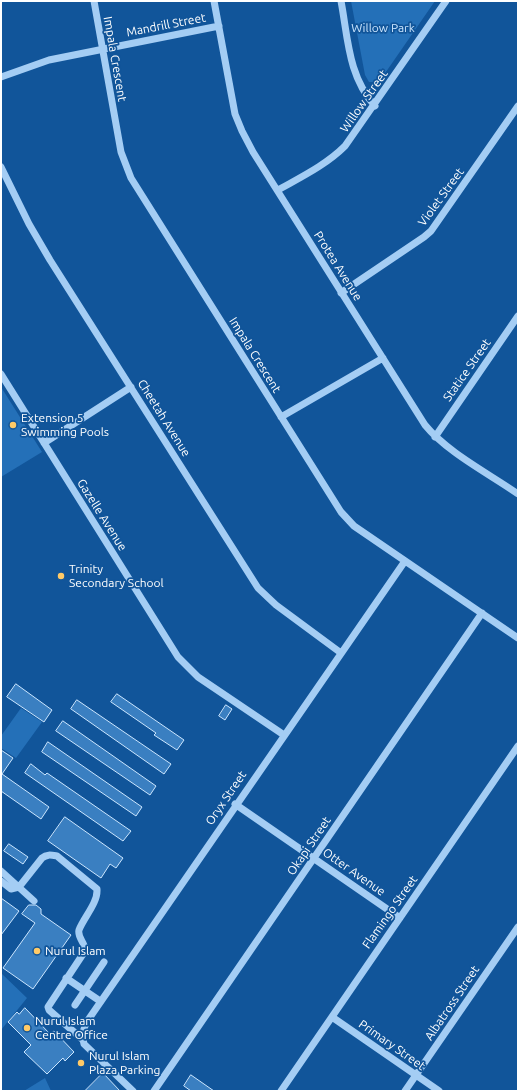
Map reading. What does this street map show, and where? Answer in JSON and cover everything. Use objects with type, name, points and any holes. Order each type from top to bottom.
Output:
[{"type":"street","name":"Impala Crescent","points":[[94,1],[121,152],[131,178],[317,476],[347,519],[518,638]]},
{"type":"street","name":"Protea Avenue","points":[[214,1],[238,121],[253,152],[425,425],[435,437],[518,494]]},
{"type":"street","points":[[341,1],[356,79],[365,95],[374,106]]},
{"type":"street","name":"Willow Street","points":[[278,190],[304,176],[336,155],[353,137],[446,1]]},
{"type":"street","name":"Mandrill Street","points":[[1,77],[33,64],[219,26]]},
{"type":"street","name":"Violet Street","points":[[341,293],[431,231],[518,106]]},
{"type":"street","name":"Cheetah Avenue","points":[[1,167],[29,224],[258,588],[276,605],[341,652]]},
{"type":"street","name":"Statice Street","points":[[435,437],[518,316]]},
{"type":"street","points":[[281,417],[383,358]]},
{"type":"street","name":"Gazelle Avenue","points":[[1,374],[178,657],[187,668],[198,677],[284,735]]},
{"type":"street","points":[[44,443],[131,387]]},
{"type":"street","name":"Oryx Street","points":[[82,1039],[82,1030],[100,1001],[405,560]]},
{"type":"street","name":"Okapi Street","points":[[154,1091],[482,613]]},
{"type":"street","name":"Flamingo Street","points":[[281,1091],[518,746]]},
{"type":"street","name":"Otter Avenue","points":[[235,804],[400,918]]},
{"type":"street","points":[[1,881],[11,889],[19,887],[42,858],[46,855],[52,855],[57,856],[97,889],[96,898],[79,931],[79,937],[85,945],[85,951],[48,1007],[82,1039],[91,1052],[133,1091]]},
{"type":"street","points":[[1,870],[34,901]]},
{"type":"street","name":"Albatross Street","points":[[405,1091],[518,927]]},
{"type":"street","points":[[75,1005],[104,962]]},
{"type":"street","points":[[66,978],[100,1001]]},
{"type":"street","name":"Primary Street","points":[[332,1017],[439,1091]]},
{"type":"green space","name":"Willow Park","points":[[351,1],[435,1],[379,82],[369,82],[365,75]]},
{"type":"green space","name":"Extension 5 Swimming Pools","points":[[1,387],[42,452],[1,477]]},
{"type":"green space","points":[[21,708],[42,722],[16,758],[1,748],[1,736]]},
{"type":"green space","points":[[1,973],[27,998],[1,1030]]},
{"type":"green space","points":[[45,1078],[51,1091],[24,1091]]},
{"type":"building","points":[[16,684],[52,710],[44,722],[7,697]]},
{"type":"building","points":[[117,694],[184,740],[177,750],[154,735],[156,733],[111,702]]},
{"type":"building","points":[[77,700],[171,764],[164,774],[71,709]]},
{"type":"building","points":[[226,705],[232,709],[225,720],[219,716]]},
{"type":"building","points":[[63,721],[156,786],[150,795],[56,731]]},
{"type":"building","points":[[48,742],[142,807],[136,816],[42,752]]},
{"type":"building","points":[[1,750],[13,758],[2,774],[49,807],[41,819],[1,791]]},
{"type":"building","points":[[31,764],[45,775],[47,773],[131,831],[123,841],[25,773]]},
{"type":"building","points":[[65,817],[123,858],[116,868],[110,864],[101,878],[48,841]]},
{"type":"building","points":[[9,844],[28,857],[23,864],[4,851]]},
{"type":"building","points":[[1,898],[19,911],[1,935]]},
{"type":"building","name":"Nurul Islam","points":[[29,905],[36,905],[41,909],[41,914],[71,935],[33,989],[3,968],[35,923],[22,914]]},
{"type":"building","points":[[25,1008],[50,1034],[54,1031],[74,1052],[65,1061],[63,1058],[47,1074],[24,1052],[31,1045],[8,1022],[17,1012],[19,1014]]},
{"type":"building","points":[[103,1073],[120,1091],[85,1091]]},
{"type":"building","points":[[191,1075],[214,1091],[191,1091],[184,1086]]},
{"type":"place","name":"Extension 5 Swimming Pools","points":[[13,425]]},
{"type":"place","name":"Trinity Secondary School","points":[[61,576]]},
{"type":"place","name":"Nurul Islam","points":[[37,951]]},
{"type":"place","name":"Nurul Islam Centre Office","points":[[27,1028]]},
{"type":"place","name":"Nurul Islam Plaza Parking","points":[[81,1063]]}]
